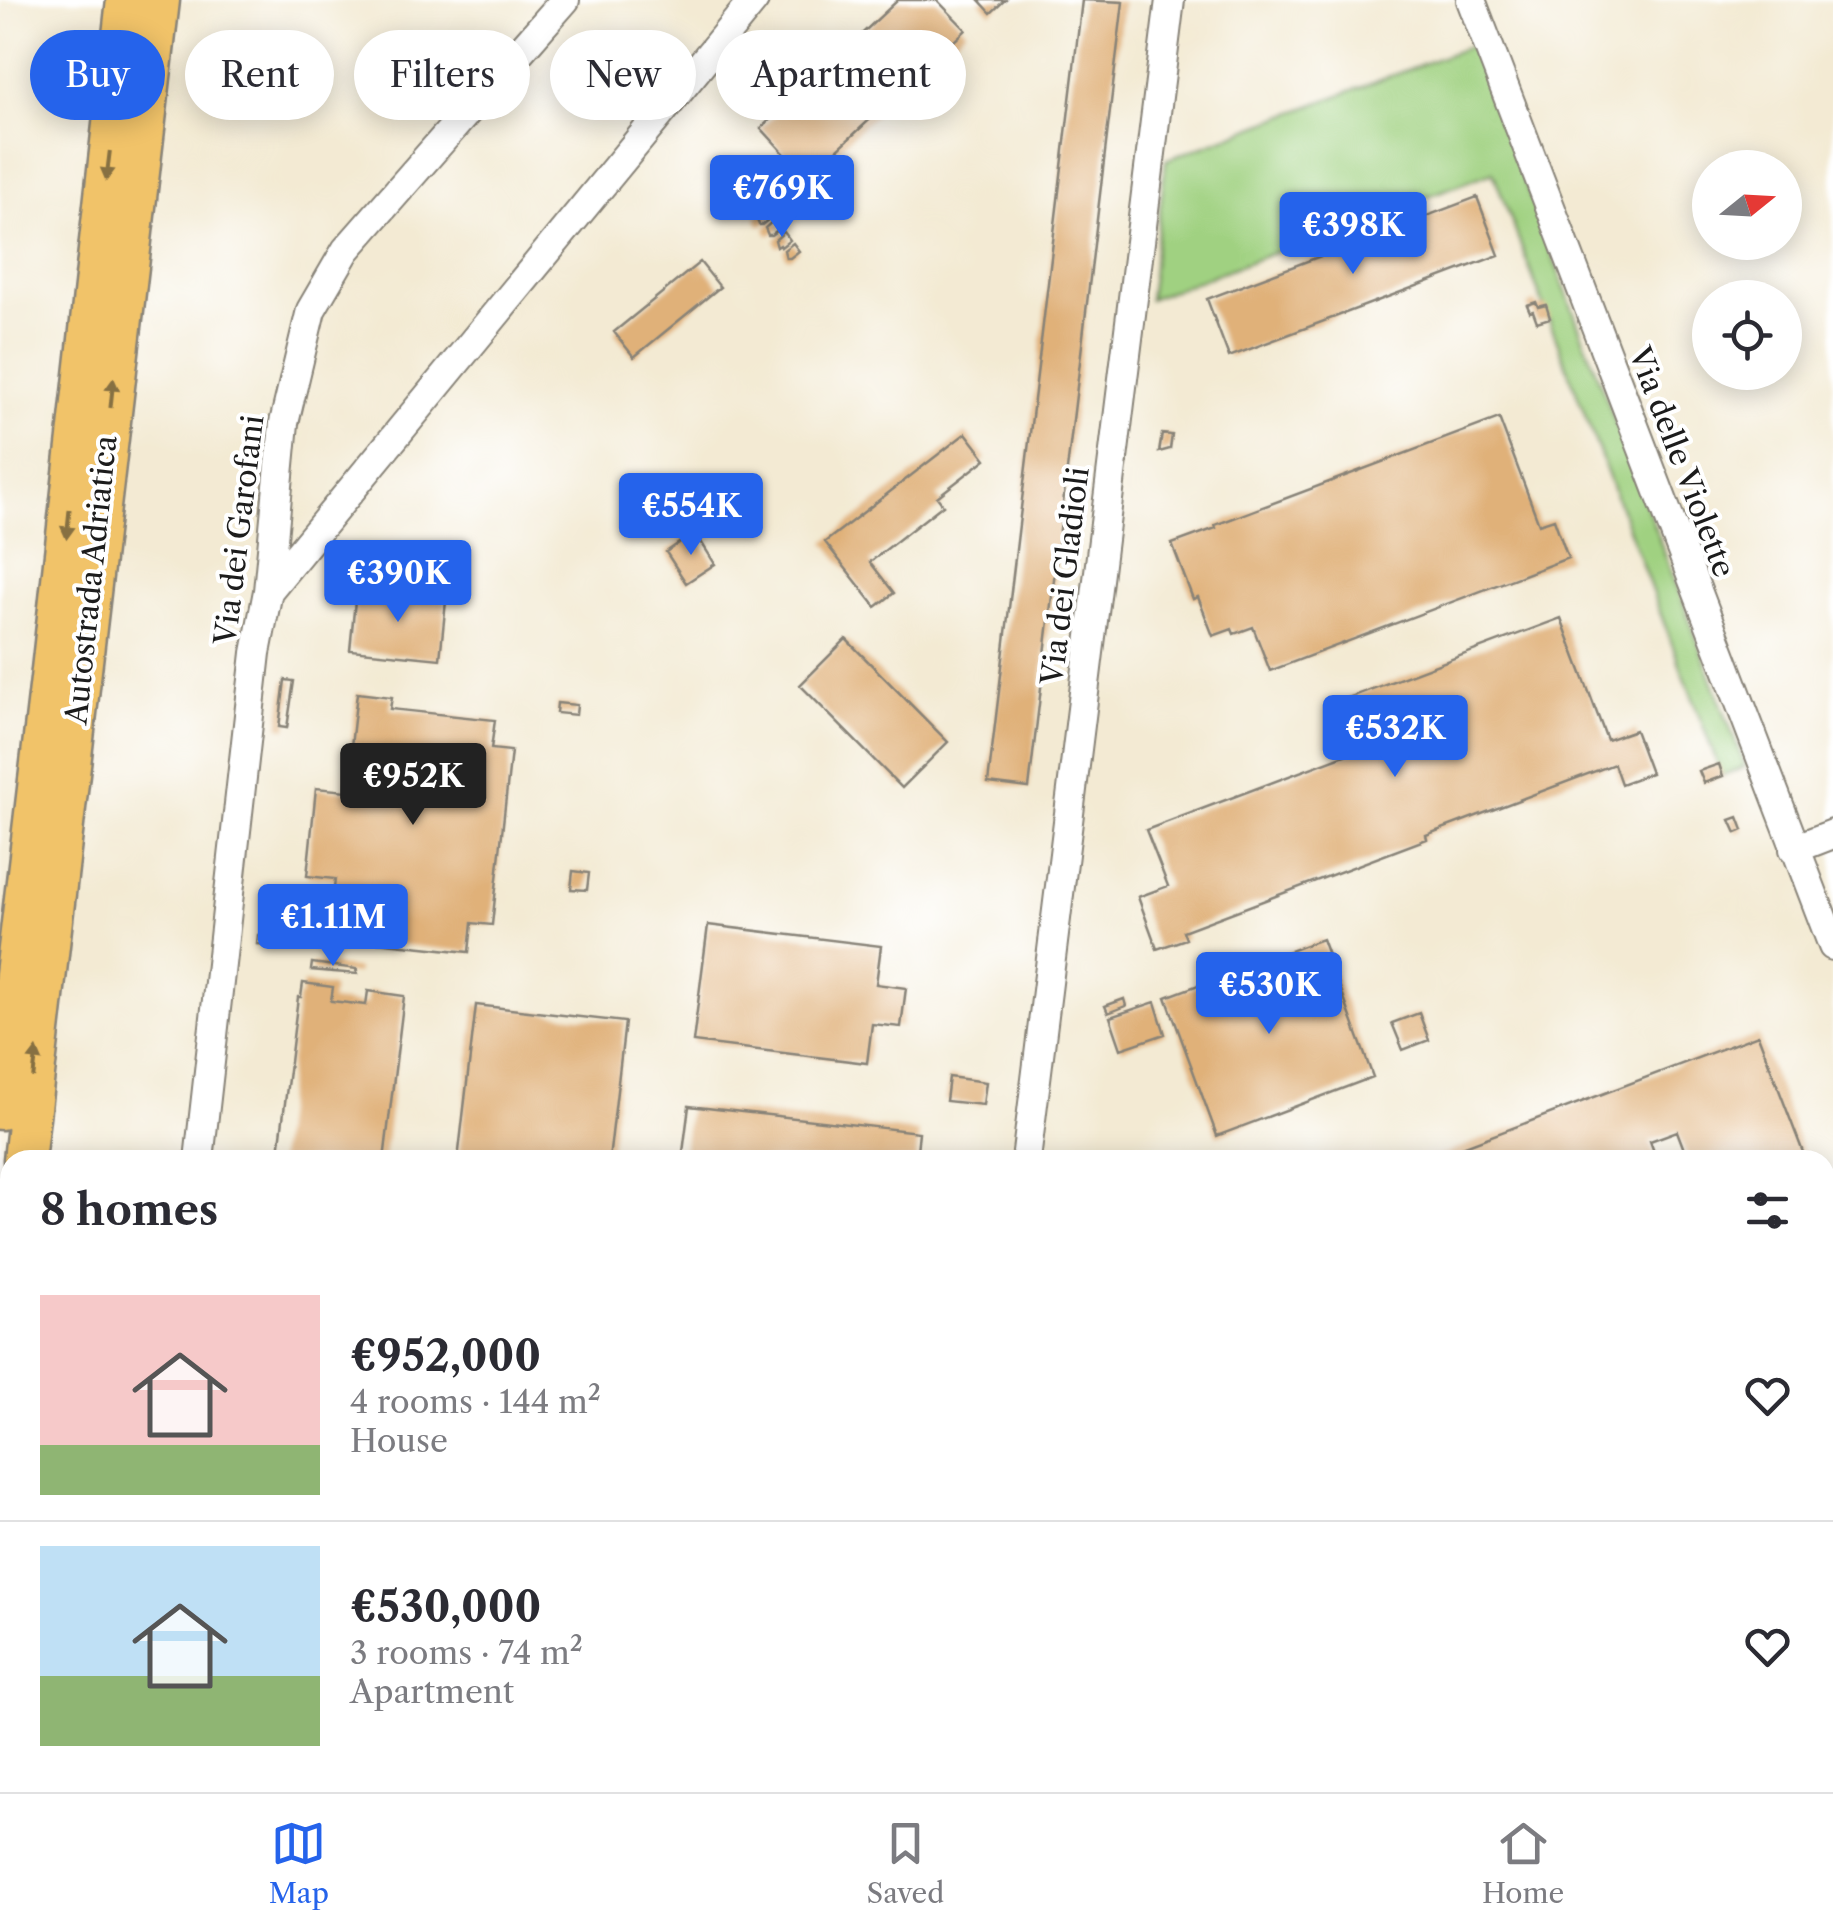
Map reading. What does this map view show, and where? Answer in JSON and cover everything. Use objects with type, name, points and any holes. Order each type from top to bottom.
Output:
[{"type":"highway","name":"Autostrada Adriatica","points":[[0,1110],[128,0]]},
{"type":"highway","name":"Autostrada Adriatica","points":[[25,1150],[159,0]]},
{"type":"street","name":"Via dei Garofani","points":[[201,1150],[256,653],[268,592],[284,423],[311,310],[346,250],[566,0]]},
{"type":"street","points":[[268,592],[754,0]]},
{"type":"street","name":"Via dei Gladioli","points":[[1027,1150],[1170,0]]},
{"type":"street","name":"Via delle Violette","points":[[1471,0],[1833,946]]},
{"type":"street","points":[[1794,848],[1833,834]]},
{"type":"green space","points":[[1473,45],[1745,767],[1722,776],[1493,172],[1149,299],[1166,160]]},
{"type":"building","points":[[898,0],[937,0],[966,30],[866,30]]},
{"type":"building","points":[[979,0],[1005,0],[991,13]]},
{"type":"building","points":[[1082,0],[1123,2],[1029,788],[988,783]]},
{"type":"building","points":[[770,120],[869,120],[807,178],[761,128]]},
{"type":"building","points":[[1477,197],[1499,255],[1229,357],[1207,299]]},
{"type":"building","points":[[766,210],[771,217],[759,225],[756,217]]},
{"type":"building","points":[[774,220],[780,228],[768,235],[765,228]]},
{"type":"building","points":[[784,232],[790,240],[777,247],[775,240]]},
{"type":"building","points":[[793,243],[799,251],[786,258],[784,250]]},
{"type":"building","points":[[700,262],[720,287],[634,357],[614,332]]},
{"type":"building","points":[[1536,302],[1538,307],[1546,305],[1550,318],[1537,322],[1527,305]]},
{"type":"building","points":[[1499,418],[1539,524],[1554,519],[1568,558],[1270,671],[1253,627],[1213,636],[1198,597],[1193,599],[1172,544]]},
{"type":"building","points":[[966,433],[986,459],[937,497],[943,505],[870,562],[894,593],[876,607],[825,542]]},
{"type":"building","points":[[1162,434],[1172,435],[1170,449],[1159,452]]},
{"type":"building","points":[[635,517],[642,522],[642,531],[628,534],[627,521]]},
{"type":"building","points":[[695,532],[715,564],[686,583],[666,552]]},
{"type":"building","points":[[356,591],[446,601],[440,659],[350,650]]},
{"type":"building","points":[[1561,618],[1607,740],[1635,730],[1651,773],[1621,784],[1614,764],[1183,931],[1186,939],[1157,949],[1138,897],[1168,886],[1146,830],[1390,738],[1383,719],[1359,728],[1348,698]]},
{"type":"building","points":[[846,639],[948,742],[902,788],[800,685]]},
{"type":"building","points":[[285,680],[294,681],[287,728],[279,727]]},
{"type":"building","points":[[357,693],[392,697],[390,709],[495,720],[491,749],[511,751],[492,925],[472,923],[469,952],[329,937],[335,879],[307,876],[316,788],[346,791]]},
{"type":"building","points":[[557,703],[577,705],[576,715],[556,713]]},
{"type":"building","points":[[1719,764],[1723,776],[1704,783],[1699,771]]},
{"type":"building","points":[[1738,817],[1743,830],[1736,833],[1730,820]]},
{"type":"building","points":[[573,871],[589,873],[587,890],[571,889]]},
{"type":"building","points":[[708,925],[881,946],[876,984],[906,988],[901,1027],[872,1024],[867,1063],[693,1042]]},
{"type":"building","points":[[258,935],[270,936],[269,945],[257,944]]},
{"type":"building","points":[[1322,939],[1373,1077],[1217,1136],[1166,997]]},
{"type":"building","points":[[312,963],[357,969],[357,974],[311,970]]},
{"type":"building","points":[[303,983],[333,987],[331,1001],[366,1005],[368,991],[404,996],[385,1150],[279,1150]]},
{"type":"building","points":[[1124,999],[1126,1006],[1108,1013],[1105,1006]]},
{"type":"building","points":[[1155,1002],[1165,1034],[1121,1049],[1110,1017]]},
{"type":"building","points":[[476,1005],[625,1022],[610,1150],[459,1150]]},
{"type":"building","points":[[1419,1013],[1429,1040],[1403,1050],[1392,1023]]},
{"type":"building","points":[[1758,1035],[1802,1150],[1684,1150],[1677,1131],[1650,1141],[1653,1150],[1454,1150]]},
{"type":"building","points":[[949,1077],[986,1082],[983,1105],[946,1101]]},
{"type":"building","points":[[689,1106],[919,1132],[917,1150],[683,1150]]}]
